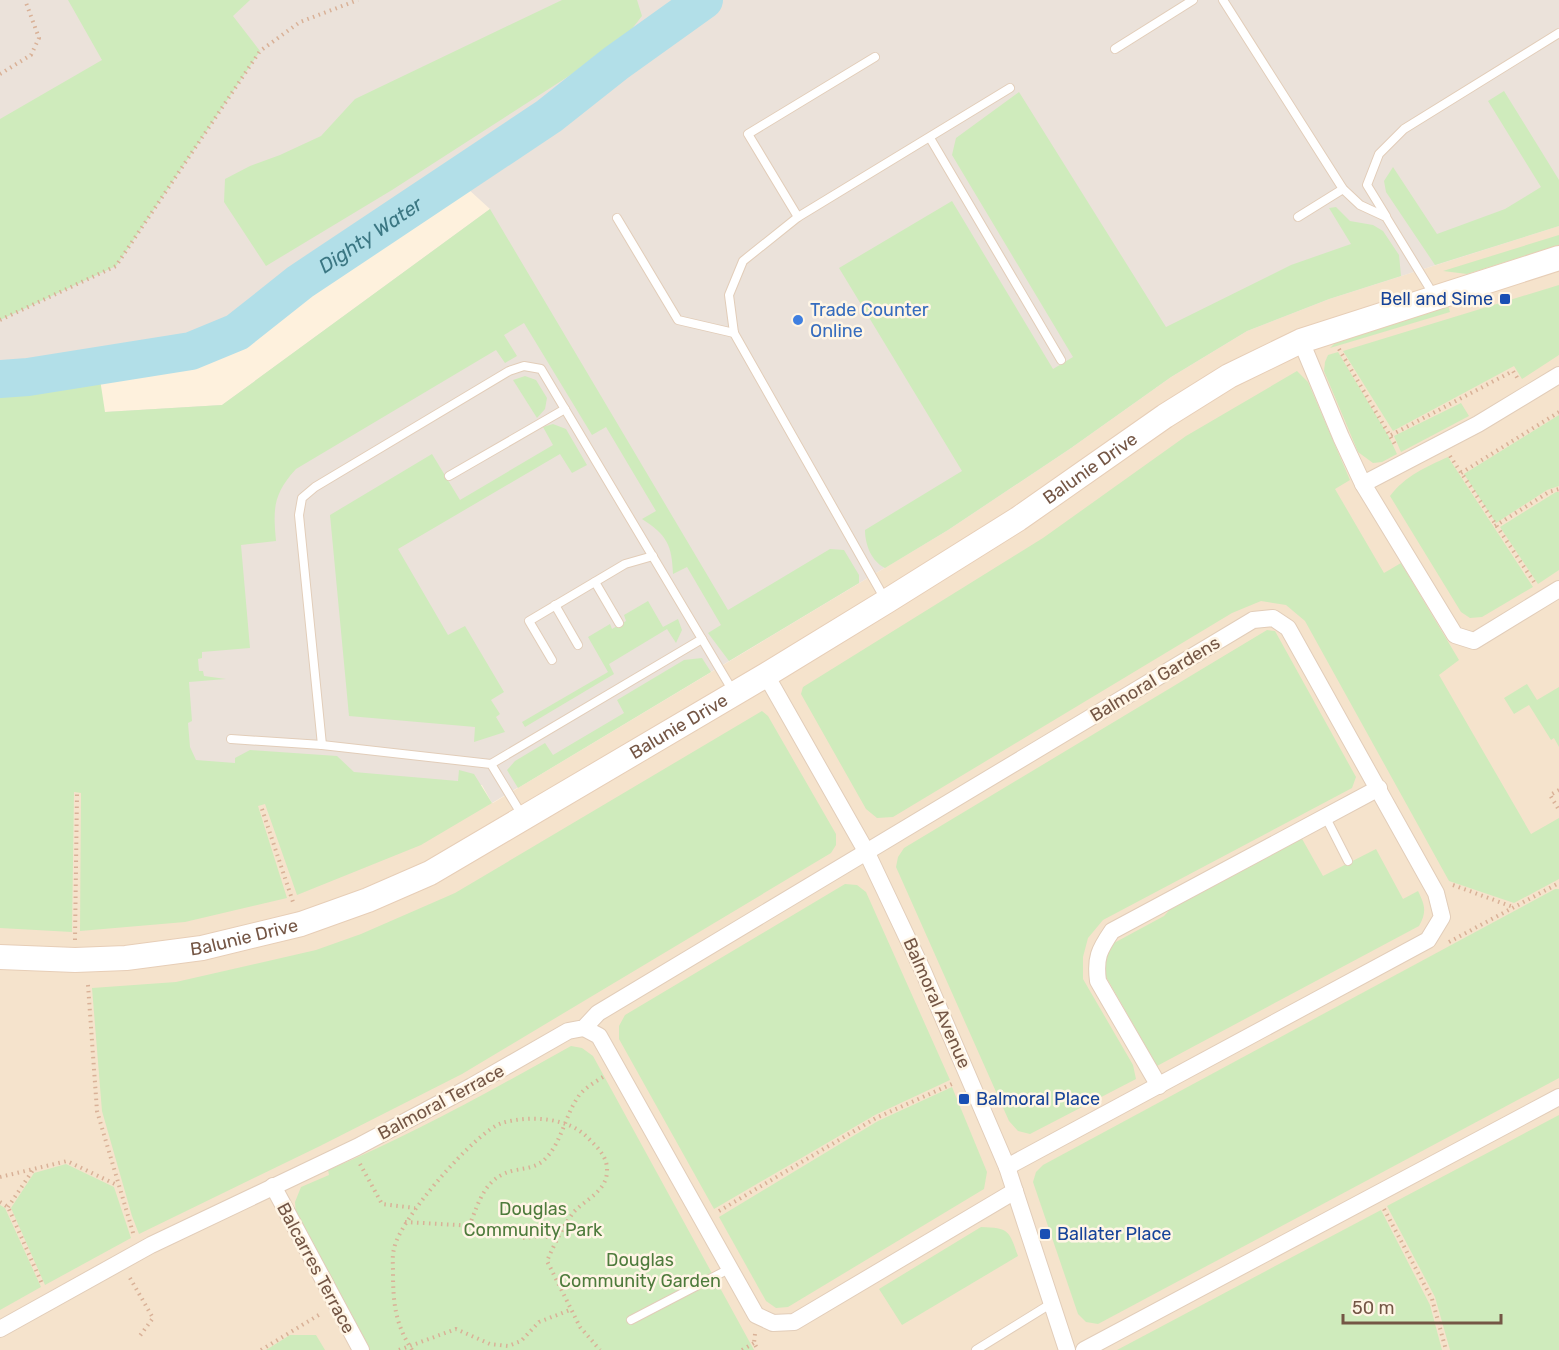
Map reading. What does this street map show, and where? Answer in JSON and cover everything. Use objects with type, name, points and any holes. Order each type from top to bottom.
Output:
[{"type":"street","name":"Balunie Drive","points":[[0,957],[75,960],[126,958],[202,948],[301,924],[368,900],[430,873],[887,601],[1018,519],[1165,416],[1229,376],[1301,341],[1559,258]]},
{"type":"street","points":[[1301,341],[1341,437],[1364,484],[1455,634],[1474,641],[1552,594]]},
{"type":"street","points":[[1364,484],[1442,443],[1559,375]]},
{"type":"street","name":"Balmoral Gardens","points":[[866,851],[1253,620],[1273,618],[1288,628],[1436,893],[1442,917],[1428,940]]},
{"type":"street","name":"Balmoral Avenue","points":[[766,675],[866,851],[970,1076],[1007,1167],[1067,1350]]},
{"type":"street","points":[[1159,1086],[1098,981],[1096,963],[1101,946],[1112,931],[1379,788]]},
{"type":"street","name":"Balmoral Terrace","points":[[0,1329],[139,1251],[273,1185],[357,1147],[472,1086],[568,1031],[584,1028],[598,1013],[866,851]]},
{"type":"street","points":[[1007,1167],[1428,940]]},
{"type":"street","points":[[584,1028],[599,1036],[756,1315],[772,1323],[794,1322],[1014,1191]]},
{"type":"street","points":[[1084,1350],[1559,1097]]},
{"type":"street","name":"Balcarres Terrace","points":[[273,1185],[288,1218],[360,1350]]},
{"type":"lane","points":[[1115,49],[1193,0]]},
{"type":"lane","points":[[1223,0],[1343,189],[1360,205],[1386,217]]},
{"type":"lane","points":[[1436,297],[1366,185],[1379,154],[1404,129],[1559,33]]},
{"type":"lane","points":[[798,217],[748,134],[874,57]]},
{"type":"lane","points":[[887,601],[734,333],[729,295],[743,261],[798,217],[1010,88]]},
{"type":"lane","points":[[930,138],[1061,360]]},
{"type":"lane","points":[[1298,217],[1343,189]]},
{"type":"lane","points":[[617,218],[678,320],[734,333]]},
{"type":"lane","points":[[322,745],[299,515],[302,498],[315,487],[509,371],[524,366],[541,369],[734,693]]},
{"type":"lane","points":[[449,476],[565,409]]},
{"type":"lane","points":[[552,660],[529,621],[626,564],[653,556]]},
{"type":"lane","points":[[595,582],[619,623]]},
{"type":"lane","points":[[555,605],[578,645]]},
{"type":"lane","points":[[231,739],[322,745],[491,764],[702,639]]},
{"type":"lane","points":[[491,764],[523,818]]},
{"type":"lane","points":[[1325,816],[1348,861]]},
{"type":"lane","points":[[631,1320],[729,1269]]},
{"type":"lane","points":[[976,1350],[1052,1303]]},
{"type":"path","points":[[0,74],[31,55],[39,38],[25,0]]},
{"type":"path","points":[[0,320],[116,266],[260,51],[300,22],[358,0]]},
{"type":"path","points":[[1338,349],[1404,462]]},
{"type":"path","points":[[1390,435],[1513,371],[1520,382]]},
{"type":"path","points":[[1461,473],[1559,412]]},
{"type":"path","points":[[1442,443],[1495,526],[1552,594]]},
{"type":"path","points":[[1495,526],[1549,492],[1559,489]]},
{"type":"path","points":[[1559,790],[1550,795],[1559,810]]},
{"type":"path","points":[[75,960],[77,794]]},
{"type":"path","points":[[262,809],[301,924]]},
{"type":"path","points":[[1428,940],[1448,943],[1559,883]]},
{"type":"path","points":[[1436,893],[1452,885],[1514,908]]},
{"type":"path","points":[[88,985],[97,1111],[117,1185],[139,1251]]},
{"type":"path","points":[[469,1226],[483,1191],[497,1176],[533,1167],[545,1159],[557,1142],[578,1096],[618,1068]]},
{"type":"path","points":[[702,1221],[876,1118],[970,1076]]},
{"type":"path","points":[[410,1348],[399,1326],[393,1303],[394,1248],[405,1222],[460,1154],[501,1123],[541,1118],[565,1123],[584,1133],[604,1154],[607,1173],[602,1188],[574,1212],[556,1241],[548,1261],[570,1310],[580,1327],[600,1350]]},
{"type":"path","points":[[357,1147],[362,1156],[360,1166],[382,1204],[416,1208]]},
{"type":"path","points":[[0,1177],[67,1161],[117,1185]]},
{"type":"path","points":[[8,1207],[33,1169]]},
{"type":"path","points":[[1377,1194],[1432,1299],[1446,1350]]},
{"type":"path","points":[[0,1202],[8,1207],[49,1300]]},
{"type":"path","points":[[405,1222],[492,1227],[522,1238],[545,1236],[556,1241]]},
{"type":"path","points":[[120,1262],[153,1318],[139,1337]]},
{"type":"path","points":[[261,1350],[336,1304]]},
{"type":"path","points":[[399,1350],[410,1348],[456,1329],[490,1344],[508,1346],[521,1341],[539,1322],[570,1310]]},
{"type":"path","points":[[742,1350],[754,1343]]},
{"type":"shaded area","points":[[0,0],[1559,0],[1559,226],[1329,299],[1247,331],[1171,377],[1071,448],[948,530],[492,803],[482,785],[145,785],[105,412],[222,405],[490,209],[456,178],[300,282],[237,332],[191,351],[28,377],[0,379]]},
{"type":"shaded area","points":[[1559,226],[1559,1350],[0,1350],[0,771],[493,803],[948,530],[1071,448],[1171,377],[1247,331],[1329,299]]},
{"type":"green space","points":[[68,0],[250,0],[233,16],[260,51],[116,266],[0,320],[0,119],[102,60]]},
{"type":"green space","points":[[562,0],[637,0],[642,16],[631,30],[572,74],[392,190],[266,266],[224,202],[225,179],[321,136],[355,99]]},
{"type":"green space","points":[[1504,91],[1559,180],[1559,226],[1435,265],[1386,192],[1384,181],[1393,167],[1437,234],[1505,209],[1541,187],[1488,101]]},
{"type":"green space","points":[[1019,92],[1166,327],[1291,265],[1351,244],[1329,208],[1336,207],[1350,221],[1373,225],[1383,231],[1399,255],[1401,276],[1329,299],[1247,331],[1171,377],[1071,448],[948,530],[885,568],[870,552],[865,530],[962,471],[839,268],[952,201],[1053,369],[1073,357],[952,155],[956,138]]},
{"type":"green space","points":[[490,209],[728,610],[830,549],[844,550],[859,575],[859,583],[729,661],[708,633],[721,625],[687,567],[673,574],[671,555],[663,536],[642,519],[656,511],[606,427],[592,435],[524,323],[504,335],[517,356],[505,363],[496,350],[296,469],[283,486],[276,502],[276,541],[241,545],[250,648],[202,652],[202,658],[198,659],[199,671],[203,671],[204,676],[226,679],[189,682],[192,721],[188,723],[190,747],[196,760],[235,763],[235,758],[250,750],[337,756],[354,772],[458,781],[459,770],[474,774],[492,803],[421,845],[297,895],[265,804],[258,806],[287,898],[185,922],[80,931],[81,793],[74,792],[72,932],[0,928],[0,379],[98,366],[105,412],[222,405]]},
{"type":"green space","points":[[1559,235],[1559,245],[1467,274],[1443,271]]},
{"type":"green space","points":[[1559,285],[1559,355],[1522,379],[1514,366],[1393,431],[1343,351]]},
{"type":"green space","points":[[1448,305],[1450,312],[1330,348],[1341,337]]},
{"type":"green space","points":[[1338,352],[1397,454],[1382,462],[1373,463],[1358,452],[1324,371],[1328,355]]},
{"type":"green space","points":[[1297,371],[1308,382],[1350,480],[1335,489],[1384,573],[1401,563],[1459,660],[1439,675],[1531,834],[1559,818],[1559,879],[1514,903],[1449,881],[1305,621],[1286,605],[1261,601],[1232,613],[893,817],[877,818],[866,809],[801,694],[803,687],[1043,538],[1186,436]]},
{"type":"green space","points":[[525,376],[536,380],[547,398],[545,409],[537,418],[513,380]]},
{"type":"green space","points":[[1461,403],[1469,416],[1401,452],[1394,436]]},
{"type":"green space","points":[[1559,415],[1559,486],[1547,490],[1496,523],[1464,474]]},
{"type":"green space","points":[[553,424],[566,429],[587,465],[572,473],[560,454],[398,549],[448,635],[465,626],[504,692],[491,700],[500,714],[496,717],[505,732],[474,742],[475,727],[349,716],[330,515],[432,454],[460,500],[553,445],[543,427]]},
{"type":"green space","points":[[1448,457],[1533,587],[1482,617],[1470,618],[1461,612],[1390,496],[1409,478]]},
{"type":"green space","points":[[1559,492],[1559,570],[1538,584],[1500,527]]},
{"type":"green space","points":[[648,601],[663,627],[678,619],[682,630],[676,643],[667,629],[609,664],[614,674],[525,727],[522,722],[608,672],[588,637],[610,624],[612,629],[626,621],[624,615]]},
{"type":"green space","points":[[1267,630],[1275,631],[1356,777],[1352,788],[1103,920],[1088,938],[1083,957],[1083,979],[1133,1065],[1136,1079],[1030,1134],[1018,1131],[1009,1121],[896,867],[898,857],[904,848]]},
{"type":"green space","points":[[702,658],[711,672],[518,788],[507,770],[515,761],[545,743],[553,755],[624,713],[617,700],[684,660]]},
{"type":"green space","points":[[1527,684],[1537,700],[1559,687],[1559,747],[1554,738],[1551,740],[1529,705],[1514,714],[1504,698]]},
{"type":"green space","points":[[762,711],[768,716],[836,834],[836,845],[831,853],[462,1074],[139,1234],[102,1111],[92,988],[176,982],[316,950],[361,934],[455,893]]},
{"type":"green space","points":[[1301,837],[1323,876],[1376,849],[1403,899],[1418,891],[1424,908],[1419,926],[1157,1066],[1105,975],[1105,959],[1114,943],[1164,916],[1175,904]]},
{"type":"green space","points":[[845,884],[857,885],[866,892],[950,1080],[875,1115],[714,1209],[619,1039],[619,1026],[625,1015]]},
{"type":"green space","points":[[1555,889],[1559,889],[1559,1078],[1098,1324],[1086,1322],[1078,1314],[1033,1182],[1036,1172],[1043,1165]]},
{"type":"green space","name":"Douglas Community Park","points":[[571,1046],[582,1048],[593,1056],[754,1350],[370,1350],[296,1216],[295,1202],[301,1187],[329,1175],[328,1170],[451,1111]]},
{"type":"green space","points":[[952,1087],[987,1172],[984,1189],[788,1307],[776,1308],[766,1301],[719,1217],[878,1121]]},
{"type":"green space","points":[[1559,1115],[1559,1350],[1450,1350],[1435,1297],[1387,1206]]},
{"type":"green space","points":[[66,1164],[114,1187],[131,1238],[45,1285],[11,1208],[34,1173]]},
{"type":"green space","points":[[0,1205],[5,1208],[41,1287],[0,1310]]},
{"type":"green space","points":[[1381,1210],[1430,1305],[1442,1350],[1117,1350]]},
{"type":"green space","points":[[981,1227],[997,1228],[1007,1232],[1018,1256],[902,1325],[879,1289]]},
{"type":"green space","points":[[290,1335],[316,1335],[325,1350],[266,1350]]},
{"type":"waterway","name":"Dighty Water","points":[[0,379],[28,377],[191,351],[237,332],[300,282],[549,116],[616,63],[704,0]]},
{"type":"place","name":"Bell and Sime","points":[[1505,299]]},
{"type":"place","name":"Trade Counter Online","points":[[798,320]]},
{"type":"place","name":"Balmoral Place","points":[[964,1099]]},
{"type":"place","name":"Ballater Place","points":[[1045,1234]]},
{"type":"park label","name":"Douglas Community Garden","points":[[640,1270]]}]
